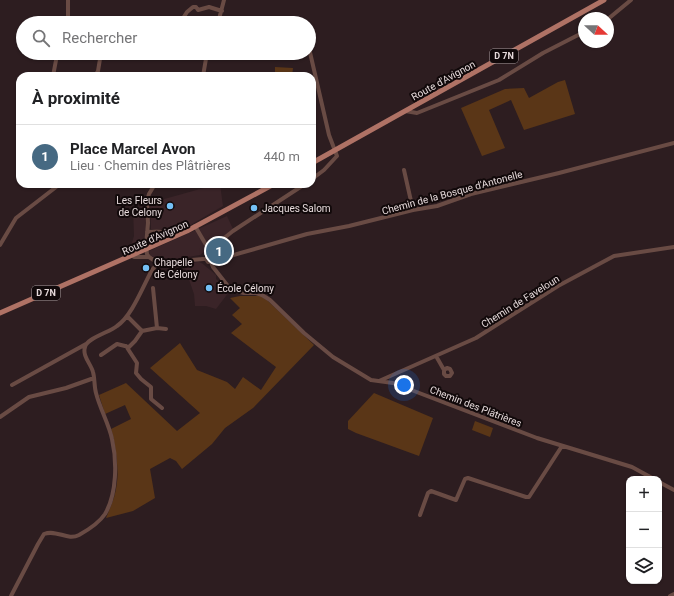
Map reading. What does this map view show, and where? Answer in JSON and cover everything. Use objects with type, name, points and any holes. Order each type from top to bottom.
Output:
[{"type":"main road","name":"Route d'Avignon","points":[[316,161],[604,0]]},
{"type":"main road","name":"Route d'Avignon","points":[[0,313],[196,227],[267,188]]},
{"type":"main road","name":"Route d'Avignon","points":[[93,272],[134,256],[196,227]]},
{"type":"street","points":[[68,0],[68,16]]},
{"type":"street","points":[[220,16],[224,0]]},
{"type":"street","points":[[614,14],[631,0]]},
{"type":"street","points":[[184,16],[193,7],[196,7],[198,10],[209,8],[222,10]]},
{"type":"street","points":[[405,112],[417,113],[500,80],[543,53],[578,35]]},
{"type":"street","points":[[54,72],[56,60]]},
{"type":"street","points":[[97,72],[100,60]]},
{"type":"street","points":[[203,72],[205,60]]},
{"type":"street","points":[[312,60],[315,72]]},
{"type":"street","points":[[316,78],[329,135],[337,154],[324,170],[316,176]]},
{"type":"street","name":"Chemin de la Bosque d'Antonelle","points":[[210,259],[216,260],[307,234],[350,226],[413,210],[437,206],[470,194],[674,143]]},
{"type":"street","points":[[404,170],[413,210]]},
{"type":"street","points":[[0,245],[16,218],[55,188]]},
{"type":"street","points":[[149,257],[146,250],[147,201],[153,188]]},
{"type":"street","points":[[209,250],[232,231],[299,188]]},
{"type":"street","points":[[12,385],[113,330],[123,322],[147,278],[158,263],[163,261],[174,262],[210,259],[209,250],[196,227]]},
{"type":"street","points":[[147,232],[159,231],[167,233],[171,238]]},
{"type":"street","name":"Chemin de Faveloun","points":[[378,381],[476,338],[558,286],[614,256],[674,247]]},
{"type":"street","points":[[134,256],[149,257],[158,263]]},
{"type":"street","name":"Chemin des Plâtrières","points":[[210,259],[213,267],[231,290],[244,293],[256,293],[270,300],[304,333],[333,357],[371,380],[393,383],[537,438],[616,461],[632,467],[648,476]]},
{"type":"street","points":[[153,288],[157,328]]},
{"type":"street","points":[[127,316],[142,331]]},
{"type":"street","points":[[101,355],[117,344],[128,346],[135,341],[142,331],[157,328],[166,329]]},
{"type":"street","points":[[11,596],[44,534],[53,532],[70,537],[78,536],[95,525],[101,519],[110,503],[115,476],[113,447],[110,431],[102,414],[96,394],[93,371],[84,353],[86,344]]},
{"type":"street","points":[[126,346],[137,363],[136,373],[140,379],[150,387],[151,399],[162,408]]},
{"type":"street","points":[[436,356],[444,370]]},
{"type":"street","points":[[0,416],[29,397],[66,388],[94,378]]},
{"type":"street","points":[[420,514],[428,492],[431,491],[456,500],[465,479],[468,478],[529,497],[562,446]]},
{"type":"street","points":[[662,484],[674,490]]},
{"type":"street","points":[[670,596],[674,594]]},
{"type":"shaded area","points":[[275,67],[293,68],[292,72],[275,72]]},
{"type":"shaded area","points":[[565,80],[575,114],[524,130],[511,100],[489,110],[505,148],[482,156],[461,108],[505,89],[524,88],[529,98],[558,82]]},
{"type":"shaded area","points":[[204,188],[221,188],[223,206],[175,234],[170,229],[151,229],[150,203]]},
{"type":"shaded area","points":[[146,207],[144,245],[129,252],[134,236],[133,209]]},
{"type":"shaded area","points":[[227,216],[233,229],[200,255],[169,260],[150,256],[149,251]]},
{"type":"shaded area","name":"École Célony","points":[[199,262],[216,275],[216,279],[229,292],[216,309],[206,306],[195,306],[194,294],[185,268],[191,263]]},
{"type":"shaded area","points":[[240,296],[261,296],[314,345],[253,408],[225,428],[212,444],[182,469],[176,461],[170,458],[150,469],[155,498],[133,511],[106,518],[114,496],[117,476],[116,455],[111,429],[131,419],[125,405],[105,414],[99,395],[126,383],[177,431],[200,413],[150,368],[180,343],[197,370],[227,382],[235,389],[243,377],[261,390],[276,367],[231,333],[242,324],[232,315],[240,308],[230,298]]},
{"type":"shaded area","points":[[374,393],[433,418],[419,456],[348,429],[348,421]]},
{"type":"shaded area","points":[[475,421],[493,428],[490,437],[472,430]]},
{"type":"place","name":"Les Fleurs de Celony","points":[[170,206]]},
{"type":"place","name":"Jacques Salom","points":[[254,208]]},
{"type":"place","name":"Place Marcel Avon","points":[[219,251]]},
{"type":"place","name":"Chapelle de Célony","points":[[146,268]]},
{"type":"place","name":"École Célony","points":[[209,288]]}]
